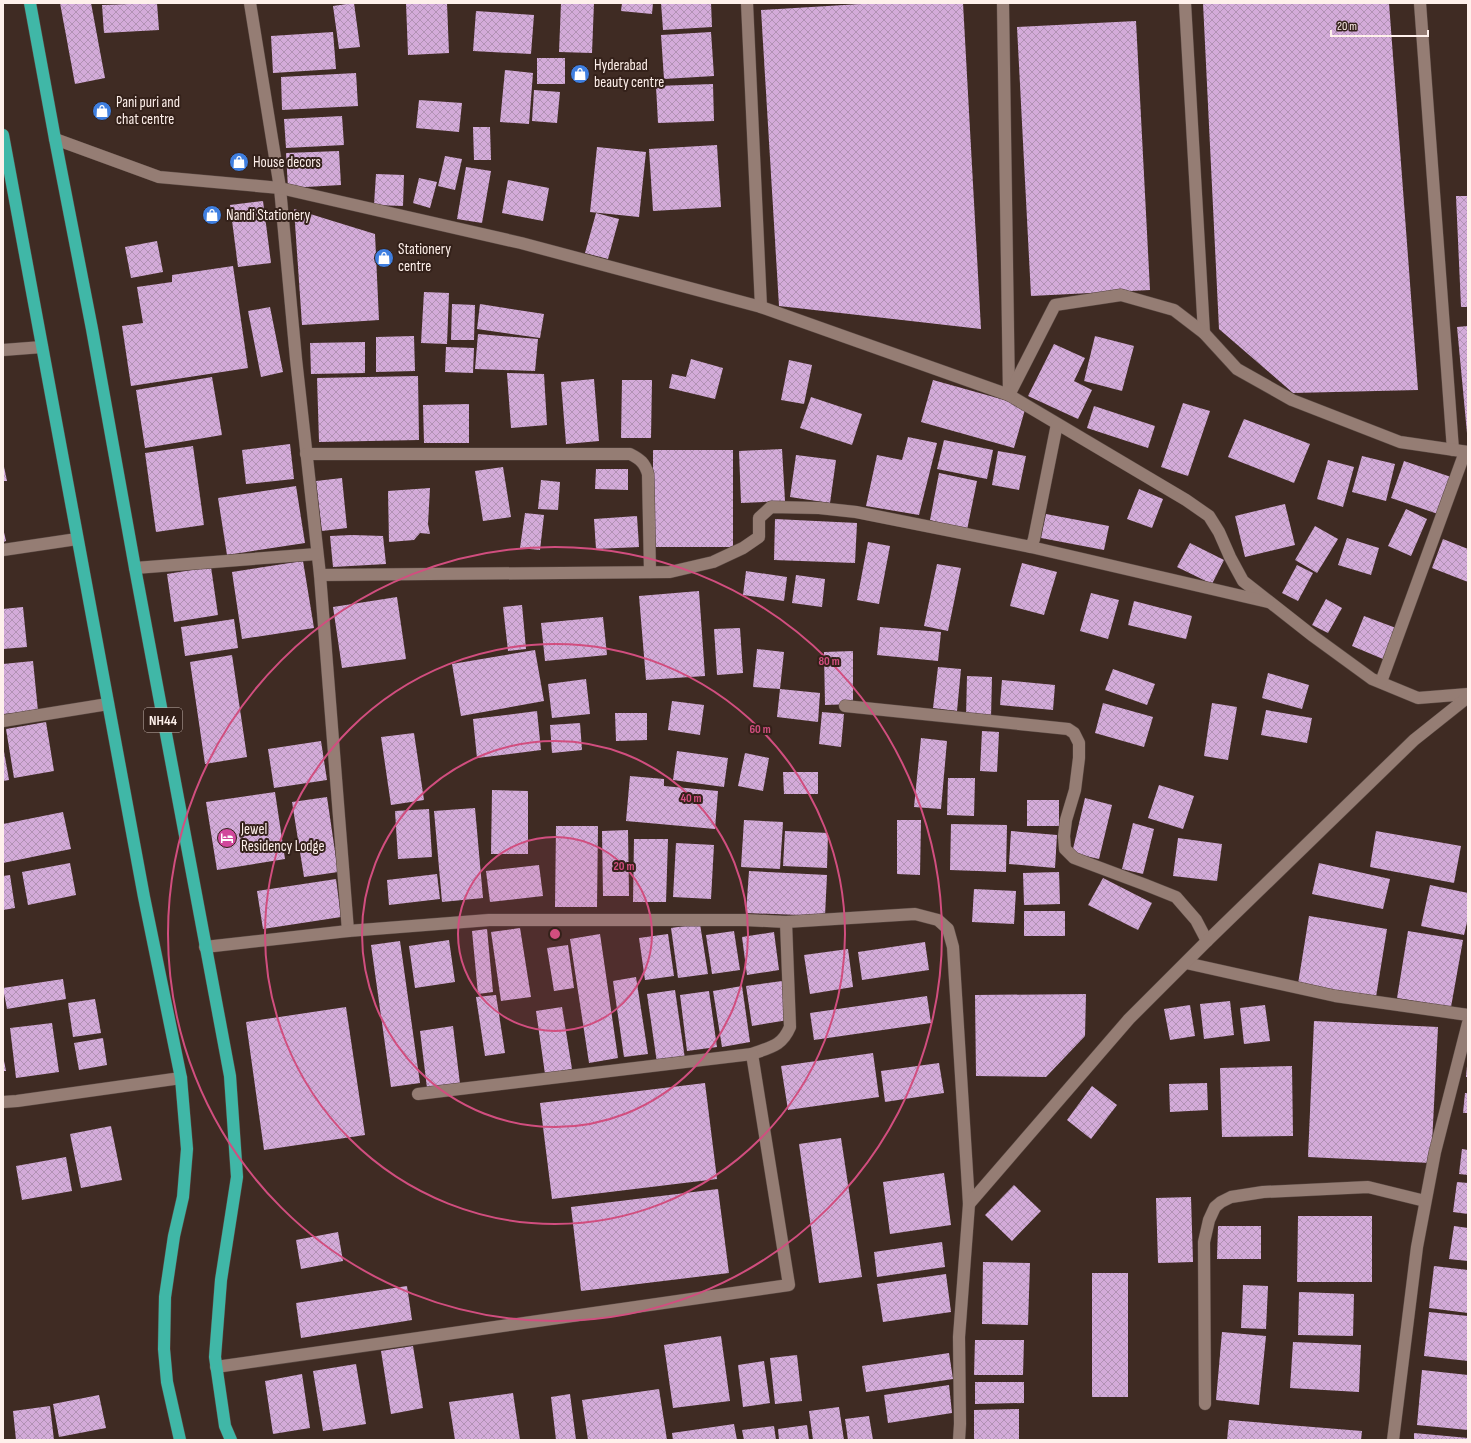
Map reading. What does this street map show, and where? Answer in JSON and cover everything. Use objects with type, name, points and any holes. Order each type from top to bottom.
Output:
[{"type":"highway","name":"NH44","points":[[30,3],[92,329],[230,1076],[238,1177],[221,1280],[215,1357],[225,1426],[231,1440]]},
{"type":"highway","points":[[3,135],[144,897],[180,1078],[187,1149],[183,1197],[174,1236],[165,1297],[164,1349],[168,1382],[180,1440]]},
{"type":"street","points":[[250,3],[280,188],[306,454],[320,575],[348,931]]},
{"type":"street","points":[[747,3],[761,308]]},
{"type":"street","points":[[1003,3],[1009,396]]},
{"type":"street","points":[[1185,3],[1204,333]]},
{"type":"street","points":[[1381,682],[1462,451],[1420,3]]},
{"type":"street","points":[[55,139],[159,177],[280,188],[521,243],[761,308],[1009,396],[1186,500],[1209,516],[1219,532],[1243,581],[1372,679],[1418,698],[1468,696]]},
{"type":"street","points":[[1009,396],[1055,305],[1120,295],[1174,310],[1204,333],[1237,368],[1292,400],[1400,442],[1462,451]]},
{"type":"street","points":[[3,350],[42,347]]},
{"type":"street","points":[[1031,547],[1034,539],[1057,424]]},
{"type":"street","points":[[306,454],[630,454],[638,458],[645,465],[648,474],[650,572]]},
{"type":"street","points":[[320,575],[670,572],[713,562],[743,548],[759,537],[759,518],[771,507],[819,508],[856,512],[1031,547],[1271,603]]},
{"type":"street","points":[[3,550],[78,540]]},
{"type":"street","points":[[135,568],[317,554]]},
{"type":"street","points":[[970,1204],[1129,1019],[1414,740],[1468,696]]},
{"type":"street","points":[[3,721],[108,704]]},
{"type":"street","points":[[845,706],[1068,729],[1074,733],[1079,743],[1079,758],[1075,790],[1066,820],[1064,836],[1065,849],[1074,858],[1176,897],[1196,920],[1207,941]]},
{"type":"street","points":[[205,947],[348,931],[489,920],[745,920],[786,922],[915,914],[938,920],[948,928],[953,947],[970,1204],[959,1338],[959,1440]]},
{"type":"street","points":[[418,1094],[752,1054],[775,1046],[786,1038],[790,1027],[786,922]]},
{"type":"street","points":[[1186,963],[1335,996],[1468,1016]]},
{"type":"street","points":[[1393,1440],[1417,1247],[1425,1201],[1435,1152],[1468,1024]]},
{"type":"street","points":[[216,1367],[790,1285],[752,1054]]},
{"type":"street","points":[[3,1102],[17,1102],[180,1078]]},
{"type":"street","points":[[1205,1404],[1204,1242],[1209,1220],[1214,1207],[1231,1197],[1263,1192],[1368,1187],[1425,1201]]},
{"type":"building","points":[[60,3],[91,3],[105,78],[75,84]]},
{"type":"building","points":[[157,3],[159,30],[104,33],[102,5]]},
{"type":"building","points":[[354,3],[360,47],[339,49],[333,6]]},
{"type":"building","points":[[406,3],[447,3],[449,53],[408,55]]},
{"type":"building","points":[[561,3],[594,3],[592,53],[559,52]]},
{"type":"building","points":[[622,3],[653,3],[652,14],[621,11]]},
{"type":"building","points":[[661,3],[711,3],[712,27],[663,30]]},
{"type":"building","points":[[877,3],[963,3],[981,329],[779,306],[761,10]]},
{"type":"building","points":[[1203,3],[1389,3],[1418,390],[1293,393],[1219,329]]},
{"type":"building","points":[[476,11],[534,15],[531,54],[473,51]]},
{"type":"building","points":[[1136,21],[1150,290],[1031,296],[1017,27]]},
{"type":"building","points":[[333,32],[336,69],[273,73],[271,36]]},
{"type":"building","points":[[711,32],[714,76],[664,79],[661,35]]},
{"type":"building","points":[[537,58],[565,58],[565,84],[537,84]]},
{"type":"building","points":[[505,70],[533,73],[529,124],[500,122]]},
{"type":"building","points":[[356,73],[358,106],[282,110],[281,77]]},
{"type":"building","points":[[713,84],[714,121],[658,123],[656,86]]},
{"type":"building","points":[[534,90],[560,92],[557,123],[532,121]]},
{"type":"building","points":[[419,100],[462,103],[459,132],[416,128]]},
{"type":"building","points":[[342,116],[344,145],[286,148],[284,119]]},
{"type":"building","points":[[473,127],[490,127],[491,160],[474,160]]},
{"type":"building","points":[[717,145],[721,207],[653,211],[649,149]]},
{"type":"building","points":[[597,147],[646,152],[639,217],[590,212]]},
{"type":"building","points":[[339,151],[341,185],[288,188],[286,153]]},
{"type":"building","points":[[445,156],[462,159],[455,190],[438,186]]},
{"type":"building","points":[[466,167],[491,171],[482,223],[457,219]]},
{"type":"building","points":[[376,174],[404,175],[403,206],[374,205]]},
{"type":"building","points":[[419,178],[437,182],[430,208],[413,203]]},
{"type":"building","points":[[508,180],[549,188],[543,221],[502,213]]},
{"type":"building","points":[[1456,196],[1468,196],[1468,307],[1461,307]]},
{"type":"building","points":[[263,201],[271,263],[238,267],[230,205]]},
{"type":"building","points":[[294,209],[375,234],[379,320],[302,325]]},
{"type":"building","points":[[596,213],[619,219],[608,259],[585,253]]},
{"type":"building","points":[[157,241],[163,272],[131,278],[125,247]]},
{"type":"building","points":[[233,266],[248,368],[131,386],[122,326],[143,323],[137,287],[172,282],[172,275]]},
{"type":"building","points":[[424,292],[449,293],[447,344],[421,343]]},
{"type":"building","points":[[452,304],[475,305],[474,340],[451,340]]},
{"type":"building","points":[[480,304],[544,314],[540,338],[477,329]]},
{"type":"building","points":[[270,307],[283,372],[261,377],[248,311]]},
{"type":"building","points":[[1468,326],[1468,433],[1467,433],[1457,327]]},
{"type":"building","points":[[478,334],[538,339],[535,371],[475,369]]},
{"type":"building","points":[[414,336],[415,371],[376,372],[376,337]]},
{"type":"building","points":[[1095,336],[1134,346],[1122,391],[1084,381]]},
{"type":"building","points":[[365,342],[365,373],[311,374],[310,343]]},
{"type":"building","points":[[1054,344],[1085,358],[1074,381],[1092,390],[1078,419],[1028,396]]},
{"type":"building","points":[[446,347],[474,348],[473,373],[445,372]]},
{"type":"building","points":[[691,359],[723,368],[715,399],[669,388],[672,374],[686,377]]},
{"type":"building","points":[[789,360],[812,365],[804,404],[781,400]]},
{"type":"building","points":[[507,373],[544,374],[547,425],[511,428]]},
{"type":"building","points":[[418,376],[419,440],[319,442],[317,378]]},
{"type":"building","points":[[212,377],[222,435],[145,448],[136,390]]},
{"type":"building","points":[[594,379],[599,441],[566,444],[561,382]]},
{"type":"building","points":[[622,380],[652,380],[651,438],[621,438]]},
{"type":"building","points":[[933,380],[1026,406],[1014,448],[921,422]]},
{"type":"building","points":[[811,397],[862,414],[852,445],[800,428]]},
{"type":"building","points":[[1183,403],[1210,411],[1188,476],[1161,467]]},
{"type":"building","points":[[469,404],[469,443],[424,443],[423,405]]},
{"type":"building","points":[[1094,406],[1155,426],[1148,448],[1087,428]]},
{"type":"building","points":[[1244,419],[1310,444],[1294,483],[1228,457]]},
{"type":"building","points":[[908,437],[937,443],[919,515],[866,506],[877,455],[902,460]]},
{"type":"building","points":[[944,440],[993,450],[987,479],[937,469]]},
{"type":"building","points":[[290,444],[294,479],[246,484],[242,450]]},
{"type":"building","points":[[193,446],[204,525],[156,532],[145,453]]},
{"type":"building","points":[[782,449],[785,501],[741,503],[739,451]]},
{"type":"building","points":[[653,450],[733,450],[733,547],[653,547]]},
{"type":"building","points":[[998,451],[1026,456],[1019,490],[992,485]]},
{"type":"building","points":[[796,455],[836,460],[830,503],[790,497]]},
{"type":"building","points":[[1362,456],[1395,464],[1386,501],[1352,492]]},
{"type":"building","points":[[1328,460],[1354,467],[1343,507],[1317,499]]},
{"type":"building","points":[[1404,461],[1451,477],[1438,514],[1391,498]]},
{"type":"building","points":[[3,462],[7,481],[3,481]]},
{"type":"building","points":[[503,467],[511,517],[483,521],[475,471]]},
{"type":"building","points":[[596,469],[628,469],[628,490],[595,489]]},
{"type":"building","points":[[939,473],[977,481],[967,530],[930,520]]},
{"type":"building","points":[[342,478],[347,528],[322,531],[316,481]]},
{"type":"building","points":[[541,480],[560,482],[558,510],[538,509]]},
{"type":"building","points":[[296,486],[305,543],[227,555],[218,498]]},
{"type":"building","points":[[430,488],[428,524],[430,534],[420,533],[414,540],[389,542],[388,491]]},
{"type":"building","points":[[1139,489],[1163,499],[1152,528],[1127,519]]},
{"type":"building","points":[[1285,504],[1295,545],[1245,557],[1235,516]]},
{"type":"building","points":[[1406,509],[1427,519],[1411,556],[1388,546]]},
{"type":"building","points":[[525,513],[544,515],[540,550],[520,548]]},
{"type":"building","points":[[1046,514],[1109,526],[1104,550],[1041,538]]},
{"type":"building","points":[[637,516],[639,547],[596,549],[594,519]]},
{"type":"building","points":[[775,519],[857,523],[855,563],[774,560]]},
{"type":"building","points":[[1315,526],[1338,539],[1317,573],[1295,560]]},
{"type":"building","points":[[3,528],[6,541],[3,542]]},
{"type":"building","points":[[330,536],[383,536],[386,564],[333,567]]},
{"type":"building","points":[[1347,538],[1379,548],[1371,575],[1338,565]]},
{"type":"building","points":[[1443,539],[1468,549],[1468,582],[1432,568]]},
{"type":"building","points":[[868,542],[890,546],[879,604],[857,600]]},
{"type":"building","points":[[1190,543],[1224,560],[1212,584],[1177,567]]},
{"type":"building","points":[[303,561],[314,628],[242,639],[232,572]]},
{"type":"building","points":[[1022,563],[1057,572],[1044,615],[1010,606]]},
{"type":"building","points":[[937,564],[961,568],[948,631],[924,626]]},
{"type":"building","points":[[1297,565],[1313,573],[1298,601],[1282,593]]},
{"type":"building","points":[[211,567],[218,615],[174,622],[167,574]]},
{"type":"building","points":[[746,571],[787,577],[784,601],[743,595]]},
{"type":"building","points":[[796,575],[825,579],[822,607],[792,603]]},
{"type":"building","points":[[699,591],[705,676],[646,680],[639,596]]},
{"type":"building","points":[[1091,593],[1119,600],[1108,639],[1080,631]]},
{"type":"building","points":[[397,597],[406,659],[342,668],[333,607]]},
{"type":"building","points":[[1326,599],[1342,608],[1328,633],[1312,625]]},
{"type":"building","points":[[1134,601],[1192,616],[1186,639],[1128,625]]},
{"type":"building","points":[[522,605],[526,649],[508,651],[503,607]]},
{"type":"building","points":[[23,607],[27,647],[3,649],[3,609]]},
{"type":"building","points":[[1364,616],[1396,628],[1383,659],[1352,646]]},
{"type":"building","points":[[603,617],[607,655],[545,661],[541,623]]},
{"type":"building","points":[[234,619],[238,648],[185,656],[181,627]]},
{"type":"building","points":[[880,627],[941,632],[938,661],[877,655]]},
{"type":"building","points":[[740,628],[743,673],[717,675],[714,629]]},
{"type":"building","points":[[757,649],[784,652],[780,689],[753,687]]},
{"type":"building","points":[[535,650],[544,701],[461,716],[452,664]]},
{"type":"building","points":[[853,651],[853,704],[825,705],[824,652]]},
{"type":"building","points":[[232,655],[247,757],[205,764],[190,662]]},
{"type":"building","points":[[33,661],[38,711],[3,714],[3,664]]},
{"type":"building","points":[[938,667],[961,669],[957,711],[933,708]]},
{"type":"building","points":[[1113,669],[1155,684],[1147,705],[1105,690]]},
{"type":"building","points":[[1268,673],[1309,685],[1302,709],[1262,698]]},
{"type":"building","points":[[967,676],[992,677],[991,718],[966,717]]},
{"type":"building","points":[[586,679],[590,714],[552,718],[548,684]]},
{"type":"building","points":[[1002,680],[1055,685],[1053,710],[1000,705]]},
{"type":"building","points":[[780,689],[820,693],[818,722],[777,717]]},
{"type":"building","points":[[672,701],[704,705],[700,735],[668,730]]},
{"type":"building","points":[[1103,703],[1153,717],[1144,747],[1095,733]]},
{"type":"building","points":[[1212,703],[1237,707],[1228,760],[1204,756]]},
{"type":"building","points":[[1266,710],[1312,718],[1307,743],[1261,735]]},
{"type":"building","points":[[537,711],[541,750],[477,758],[473,719]]},
{"type":"building","points":[[822,712],[844,714],[841,747],[819,744]]},
{"type":"building","points":[[615,713],[647,713],[647,740],[616,741]]},
{"type":"building","points":[[46,722],[54,771],[14,778],[6,729]]},
{"type":"building","points":[[580,723],[582,750],[552,753],[550,725]]},
{"type":"building","points":[[982,731],[999,732],[997,772],[980,771]]},
{"type":"building","points":[[414,733],[424,800],[391,805],[381,737]]},
{"type":"building","points":[[921,738],[947,741],[941,809],[914,807]]},
{"type":"building","points":[[321,741],[327,780],[274,788],[268,749]]},
{"type":"building","points":[[3,746],[9,780],[3,781]]},
{"type":"building","points":[[677,751],[728,758],[724,787],[673,780]]},
{"type":"building","points":[[745,753],[769,758],[763,791],[738,786]]},
{"type":"building","points":[[783,772],[818,772],[818,794],[784,794]]},
{"type":"building","points":[[630,776],[664,779],[664,786],[718,791],[715,829],[626,821]]},
{"type":"building","points":[[948,778],[975,778],[974,816],[947,815]]},
{"type":"building","points":[[1159,785],[1194,796],[1183,829],[1148,818]]},
{"type":"building","points":[[492,790],[528,791],[528,854],[491,854]]},
{"type":"building","points":[[275,792],[285,859],[217,870],[206,802]]},
{"type":"building","points":[[327,797],[338,872],[304,877],[292,802]]},
{"type":"building","points":[[1085,798],[1112,805],[1099,859],[1072,853]]},
{"type":"building","points":[[1027,800],[1059,800],[1059,826],[1027,826]]},
{"type":"building","points":[[475,808],[483,898],[442,902],[434,811]]},
{"type":"building","points":[[429,809],[432,857],[398,859],[395,811]]},
{"type":"building","points":[[63,812],[71,849],[3,863],[3,824]]},
{"type":"building","points":[[744,820],[783,822],[780,869],[741,867]]},
{"type":"building","points":[[897,820],[921,820],[920,875],[897,874]]},
{"type":"building","points":[[1133,823],[1154,829],[1143,874],[1122,869]]},
{"type":"building","points":[[951,824],[1007,825],[1006,872],[950,870]]},
{"type":"building","points":[[556,826],[598,826],[597,907],[555,907]]},
{"type":"building","points":[[628,830],[629,896],[603,896],[602,831]]},
{"type":"building","points":[[785,831],[828,833],[827,868],[783,866]]},
{"type":"building","points":[[1011,831],[1057,835],[1055,868],[1009,864]]},
{"type":"building","points":[[1376,831],[1461,846],[1454,883],[1370,867]]},
{"type":"building","points":[[1178,838],[1222,844],[1217,881],[1173,876]]},
{"type":"building","points":[[634,839],[668,839],[666,902],[633,902]]},
{"type":"building","points":[[676,843],[714,845],[711,899],[673,897]]},
{"type":"building","points":[[70,863],[76,895],[28,905],[22,872]]},
{"type":"building","points":[[1319,863],[1390,879],[1383,909],[1312,894]]},
{"type":"building","points":[[539,865],[543,896],[490,902],[486,871]]},
{"type":"building","points":[[749,871],[827,875],[825,916],[746,913]]},
{"type":"building","points":[[1059,872],[1060,904],[1024,905],[1023,873]]},
{"type":"building","points":[[437,874],[440,899],[389,905],[387,880]]},
{"type":"building","points":[[10,875],[15,908],[3,910],[3,876]]},
{"type":"building","points":[[1103,878],[1152,903],[1138,930],[1088,905]]},
{"type":"building","points":[[336,879],[341,917],[263,929],[257,891]]},
{"type":"building","points":[[1430,885],[1468,893],[1468,918],[1464,935],[1421,926]]},
{"type":"building","points":[[974,889],[1016,891],[1014,924],[972,922]]},
{"type":"building","points":[[1024,911],[1065,911],[1065,936],[1024,936]]},
{"type":"building","points":[[1309,916],[1387,929],[1376,997],[1298,984]]},
{"type":"building","points":[[700,924],[708,974],[678,978],[671,928]]},
{"type":"building","points":[[520,928],[531,997],[501,1001],[491,932]]},
{"type":"building","points":[[487,929],[493,992],[478,994],[472,931]]},
{"type":"building","points":[[734,931],[740,970],[712,974],[706,935]]},
{"type":"building","points":[[1408,931],[1463,940],[1451,1007],[1397,998]]},
{"type":"building","points":[[774,932],[779,970],[747,975],[742,937]]},
{"type":"building","points":[[600,934],[618,1058],[589,1063],[570,939]]},
{"type":"building","points":[[668,934],[674,976],[645,980],[639,938]]},
{"type":"building","points":[[449,940],[455,982],[415,988],[409,946]]},
{"type":"building","points":[[400,941],[420,1083],[391,1087],[371,945]]},
{"type":"building","points":[[925,942],[929,970],[862,980],[858,952]]},
{"type":"building","points":[[568,945],[574,988],[554,991],[547,948]]},
{"type":"building","points":[[848,949],[853,987],[810,994],[804,955]]},
{"type":"building","points":[[636,977],[648,1054],[624,1057],[613,981]]},
{"type":"building","points":[[63,979],[66,999],[7,1009],[3,988]]},
{"type":"building","points":[[782,981],[788,1020],[752,1026],[746,986]]},
{"type":"building","points":[[742,986],[750,1042],[722,1047],[713,991]]},
{"type":"building","points":[[675,990],[685,1059],[657,1063],[647,994]]},
{"type":"building","points":[[709,991],[717,1047],[687,1051],[680,995]]},
{"type":"building","points":[[1086,994],[1085,1036],[1046,1077],[976,1076],[975,995]]},
{"type":"building","points":[[496,995],[505,1053],[485,1056],[476,997]]},
{"type":"building","points":[[927,996],[931,1023],[814,1040],[810,1013]]},
{"type":"building","points":[[95,999],[101,1033],[73,1037],[68,1003]]},
{"type":"building","points":[[1230,1001],[1234,1035],[1204,1039],[1200,1004]]},
{"type":"building","points":[[1190,1005],[1195,1036],[1170,1040],[1164,1009]]},
{"type":"building","points":[[1265,1005],[1270,1041],[1244,1044],[1240,1008]]},
{"type":"building","points":[[346,1007],[365,1135],[264,1150],[246,1022]]},
{"type":"building","points":[[562,1007],[572,1069],[545,1074],[536,1011]]},
{"type":"building","points":[[1314,1021],[1438,1027],[1431,1163],[1308,1157]]},
{"type":"building","points":[[52,1023],[59,1072],[16,1078],[10,1028]]},
{"type":"building","points":[[453,1026],[460,1084],[427,1088],[420,1031]]},
{"type":"building","points":[[103,1038],[107,1065],[79,1070],[74,1043]]},
{"type":"building","points":[[873,1053],[879,1097],[788,1110],[781,1066]]},
{"type":"building","points":[[3,1056],[6,1071],[3,1071]]},
{"type":"building","points":[[939,1063],[944,1093],[885,1102],[881,1071]]},
{"type":"building","points":[[1292,1066],[1293,1136],[1222,1137],[1220,1068]]},
{"type":"building","points":[[1467,1066],[1468,1077],[1466,1077]]},
{"type":"building","points":[[705,1083],[717,1179],[552,1199],[540,1103]]},
{"type":"building","points":[[1207,1083],[1208,1110],[1170,1112],[1169,1084]]},
{"type":"building","points":[[1092,1086],[1117,1105],[1091,1139],[1067,1120]]},
{"type":"building","points":[[1465,1093],[1468,1093],[1468,1113],[1463,1113]]},
{"type":"building","points":[[111,1126],[122,1180],[81,1188],[70,1134]]},
{"type":"building","points":[[841,1138],[862,1277],[819,1283],[799,1144]]},
{"type":"building","points":[[1462,1149],[1468,1150],[1468,1175],[1459,1174]]},
{"type":"building","points":[[66,1157],[72,1191],[22,1200],[16,1166]]},
{"type":"building","points":[[944,1173],[951,1225],[890,1234],[883,1182]]},
{"type":"building","points":[[1457,1182],[1468,1183],[1468,1214],[1453,1212]]},
{"type":"building","points":[[1014,1185],[1041,1211],[1012,1241],[985,1215]]},
{"type":"building","points":[[718,1189],[729,1273],[581,1291],[571,1207]]},
{"type":"building","points":[[1191,1197],[1193,1262],[1158,1263],[1156,1198]]},
{"type":"building","points":[[1298,1216],[1372,1216],[1372,1282],[1297,1282]]},
{"type":"building","points":[[1218,1226],[1261,1226],[1261,1259],[1217,1259]]},
{"type":"building","points":[[1454,1226],[1468,1228],[1468,1261],[1449,1259]]},
{"type":"building","points":[[338,1232],[343,1261],[301,1269],[296,1240]]},
{"type":"building","points":[[942,1242],[945,1267],[877,1277],[874,1252]]},
{"type":"building","points":[[983,1262],[1030,1263],[1028,1325],[982,1324]]},
{"type":"building","points":[[1434,1266],[1468,1270],[1468,1313],[1429,1308]]},
{"type":"building","points":[[1092,1273],[1128,1273],[1128,1397],[1092,1397]]},
{"type":"building","points":[[946,1274],[951,1312],[883,1322],[877,1284]]},
{"type":"building","points":[[1243,1285],[1268,1286],[1266,1329],[1241,1328]]},
{"type":"building","points":[[407,1286],[412,1320],[301,1338],[296,1303]]},
{"type":"building","points":[[1299,1292],[1354,1294],[1353,1336],[1298,1335]]},
{"type":"building","points":[[1429,1312],[1468,1316],[1468,1361],[1424,1356]]},
{"type":"building","points":[[1222,1332],[1266,1336],[1259,1405],[1216,1400]]},
{"type":"building","points":[[721,1336],[730,1401],[673,1408],[664,1345]]},
{"type":"building","points":[[975,1340],[1024,1340],[1023,1375],[974,1375]]},
{"type":"building","points":[[1293,1342],[1361,1345],[1359,1392],[1290,1388]]},
{"type":"building","points":[[413,1346],[423,1408],[391,1414],[381,1351]]},
{"type":"building","points":[[949,1353],[953,1379],[866,1392],[862,1366]]},
{"type":"building","points":[[797,1355],[802,1401],[775,1404],[770,1358]]},
{"type":"building","points":[[764,1361],[770,1403],[743,1407],[738,1365]]},
{"type":"building","points":[[356,1364],[366,1424],[323,1431],[313,1371]]},
{"type":"building","points":[[1422,1370],[1468,1375],[1468,1430],[1417,1425]]},
{"type":"building","points":[[302,1374],[310,1428],[273,1434],[265,1381]]},
{"type":"building","points":[[975,1382],[1024,1382],[1024,1403],[975,1404]]},
{"type":"building","points":[[949,1385],[952,1413],[888,1423],[884,1395]]},
{"type":"building","points":[[659,1389],[667,1440],[588,1440],[582,1400]]},
{"type":"building","points":[[513,1393],[520,1440],[455,1440],[449,1402]]},
{"type":"building","points":[[570,1394],[576,1440],[556,1440],[551,1397]]},
{"type":"building","points":[[99,1395],[106,1428],[59,1437],[53,1404]]},
{"type":"building","points":[[50,1406],[54,1440],[16,1440],[13,1411]]},
{"type":"building","points":[[839,1407],[844,1440],[813,1440],[809,1411]]},
{"type":"building","points":[[1019,1409],[1019,1440],[974,1440],[974,1410]]},
{"type":"building","points":[[869,1416],[873,1440],[848,1440],[845,1419]]},
{"type":"building","points":[[1229,1420],[1362,1431],[1361,1440],[1227,1440]]},
{"type":"building","points":[[734,1424],[737,1440],[673,1440],[672,1433]]},
{"type":"building","points":[[807,1425],[809,1440],[779,1440],[778,1429]]},
{"type":"building","points":[[774,1426],[776,1440],[744,1440],[742,1430]]},
{"type":"building","points":[[1414,1433],[1468,1438],[1468,1440],[1414,1440]]},
{"type":"place","name":"Hyderabad beauty centre","points":[[580,74]]},
{"type":"place","name":"Pani puri and chat centre","points":[[102,111]]},
{"type":"place","name":"House decors","points":[[239,162]]},
{"type":"place","name":"Nandi Stationery","points":[[212,215]]},
{"type":"place","name":"Stationery centre","points":[[384,258]]},
{"type":"place","name":"Jewel Residency Lodge","points":[[227,838]]}]
